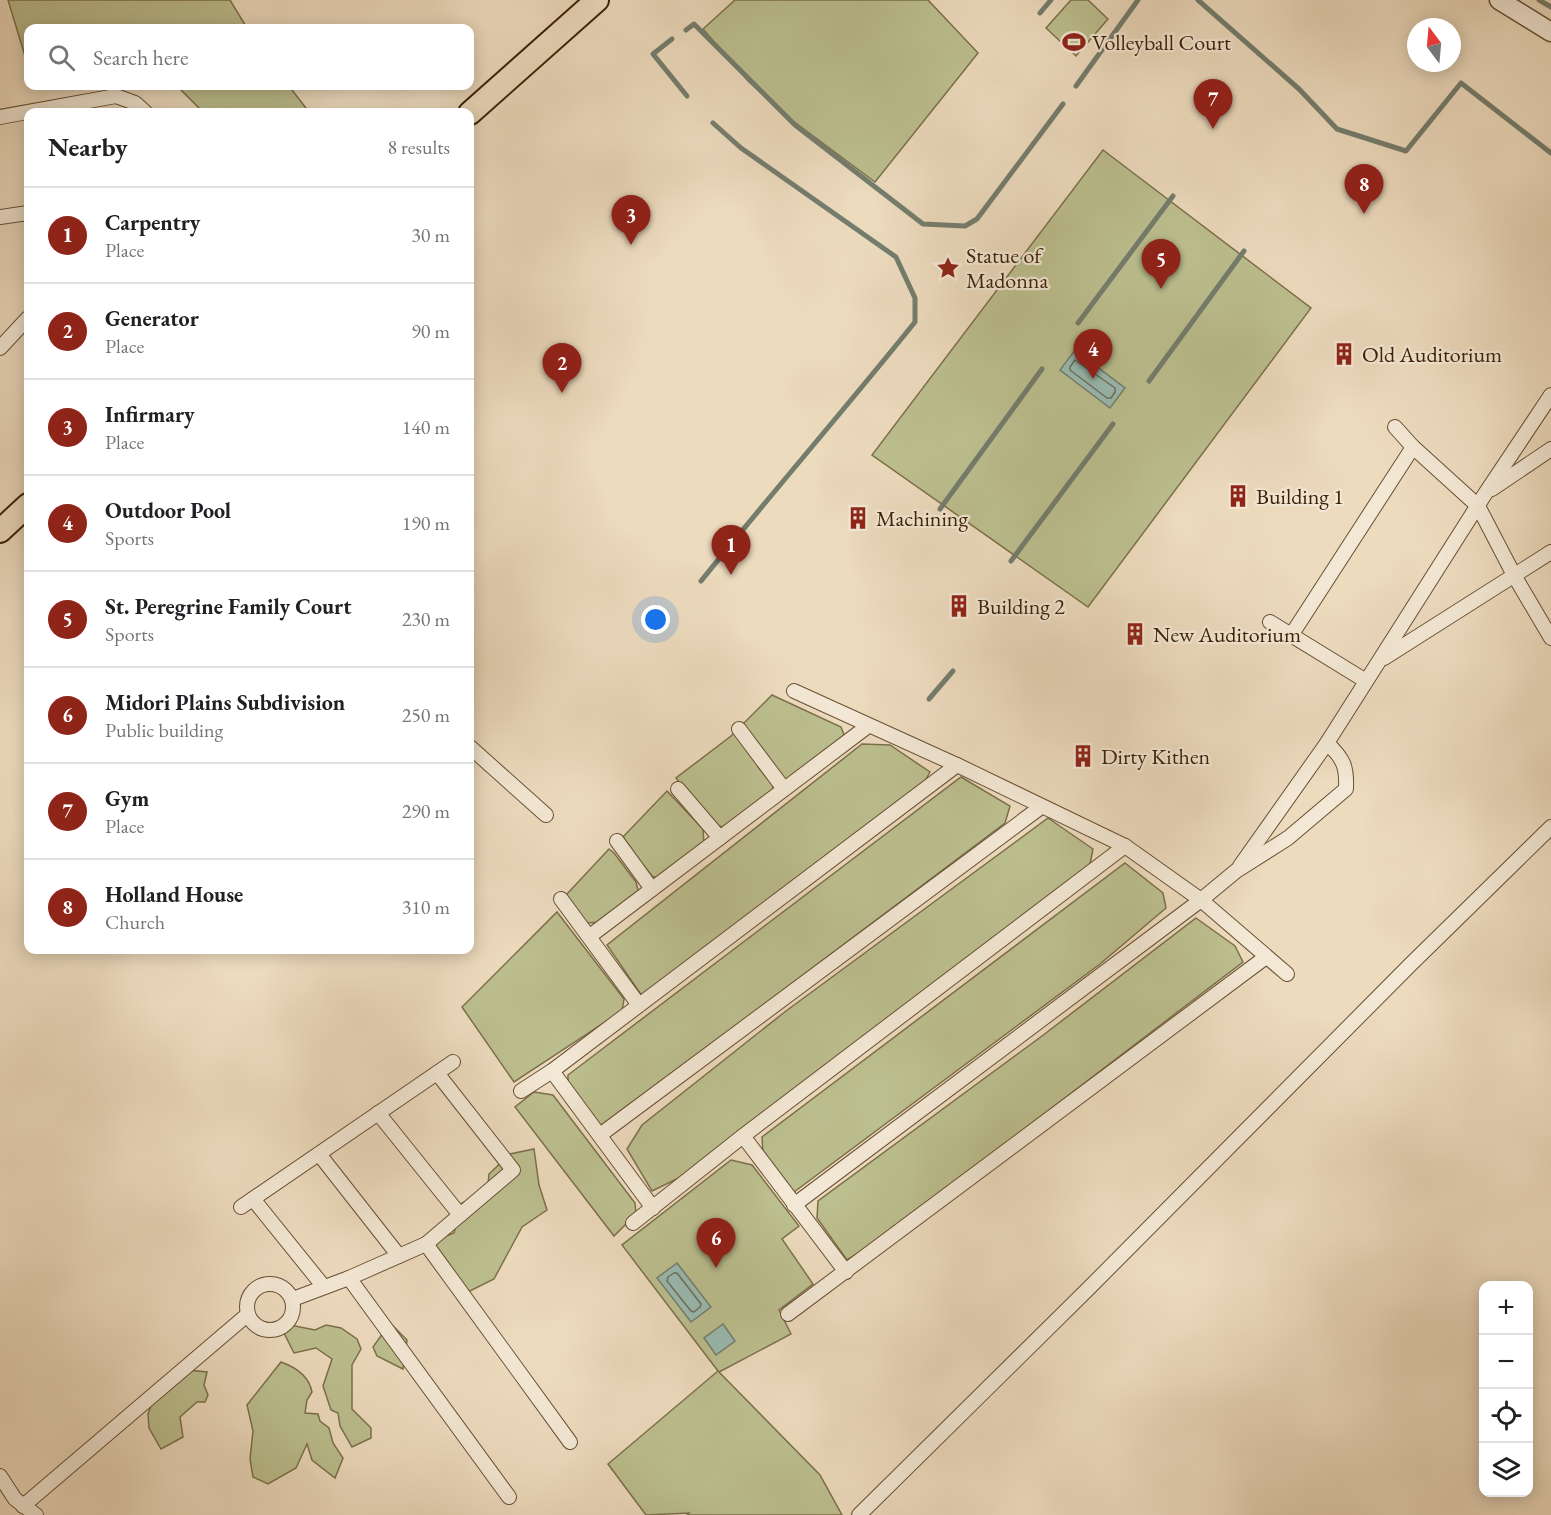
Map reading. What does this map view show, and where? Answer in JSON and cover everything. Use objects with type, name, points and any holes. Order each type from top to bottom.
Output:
[{"type":"highway","points":[[474,109],[597,0]]},
{"type":"highway","points":[[0,531],[24,509]]},
{"type":"street","points":[[1499,0],[1551,32]]},
{"type":"street","points":[[30,108],[116,96],[135,102],[141,108]]},
{"type":"street","points":[[1,112],[24,109]]},
{"type":"street","points":[[0,217],[24,214]]},
{"type":"street","points":[[0,348],[24,322]]},
{"type":"street","points":[[1236,872],[1327,743],[1481,500],[1551,395]]},
{"type":"street","points":[[1395,427],[1413,447],[1481,500],[1515,577],[1551,638]]},
{"type":"street","points":[[1292,634],[1413,447]]},
{"type":"street","points":[[1481,500],[1551,449]]},
{"type":"street","points":[[1380,660],[1515,577],[1551,552]]},
{"type":"street","points":[[1270,622],[1366,681]]},
{"type":"street","points":[[794,691],[957,765],[1125,846],[1202,900],[1287,974]]},
{"type":"street","points":[[590,936],[868,726]]},
{"type":"street","points":[[739,729],[784,789]]},
{"type":"street","points":[[794,1204],[1202,900],[1236,872],[1288,838],[1346,789],[1346,771],[1340,755],[1327,743]]},
{"type":"street","points":[[474,751],[546,815]]},
{"type":"street","points":[[521,1091],[552,1071],[957,765]]},
{"type":"street","points":[[678,789],[720,838]]},
{"type":"street","points":[[600,1135],[1041,807]]},
{"type":"street","points":[[859,1515],[1551,827]]},
{"type":"street","points":[[617,841],[652,890]]},
{"type":"street","points":[[633,1223],[1125,846]]},
{"type":"street","points":[[561,899],[639,1005]]},
{"type":"street","points":[[788,1314],[1266,957]]},
{"type":"street","points":[[241,1208],[453,1062]]},
{"type":"street","points":[[552,1071],[653,1208]]},
{"type":"street","points":[[293,1299],[349,1278],[426,1244],[513,1170],[437,1073]]},
{"type":"street","points":[[378,1113],[460,1215]]},
{"type":"street","points":[[743,1137],[846,1272]]},
{"type":"street","points":[[319,1154],[399,1256]]},
{"type":"street","points":[[253,1199],[324,1287]]},
{"type":"street","points":[[426,1244],[570,1442]]},
{"type":"street","points":[[349,1278],[509,1497]]},
{"type":"street","points":[[274,1284],[286,1289],[293,1299],[294,1311],[288,1322],[278,1330],[266,1331],[255,1326],[248,1315],[246,1303],[252,1292],[262,1285],[274,1284]]},
{"type":"street","points":[[24,1506],[248,1315]]},
{"type":"street","points":[[0,1476],[15,1499],[36,1515]]},
{"type":"green space","points":[[8,0],[230,0],[245,24],[24,24],[24,53]]},
{"type":"green space","points":[[735,0],[928,0],[978,53],[875,182],[785,115],[748,81],[703,29]]},
{"type":"green space","name":"Volleyball Court","points":[[1071,0],[1088,0],[1108,19],[1076,56],[1046,28]]},
{"type":"green space","points":[[181,90],[292,90],[306,108],[199,108]]},
{"type":"green space","points":[[1103,150],[1311,308],[1088,607],[872,455]]},
{"type":"green space","points":[[772,695],[841,727],[847,742],[788,782],[767,760],[758,767],[773,785],[773,793],[726,828],[713,824],[676,778],[731,736]]},
{"type":"green space","points":[[862,744],[890,745],[930,772],[922,786],[642,996],[607,945]]},
{"type":"green space","points":[[961,777],[1010,806],[1005,823],[600,1128],[568,1085],[568,1075]]},
{"type":"green space","points":[[667,791],[703,829],[704,845],[664,877],[653,877],[621,839]]},
{"type":"green space","points":[[1048,818],[1093,849],[1090,864],[691,1172],[652,1191],[627,1149],[642,1125],[786,1011]]},
{"type":"green space","points":[[609,849],[636,882],[639,894],[605,922],[586,923],[566,895]]},
{"type":"green space","points":[[1125,863],[1163,893],[1166,908],[1100,964],[794,1192],[763,1155],[762,1137]]},
{"type":"green space","points":[[557,912],[624,999],[622,1011],[514,1082],[462,1007]]},
{"type":"green space","points":[[1196,918],[1235,946],[1243,962],[875,1243],[847,1260],[817,1218],[818,1201],[1042,1036]]},
{"type":"green space","points":[[534,1092],[553,1095],[635,1203],[636,1214],[614,1236],[515,1107]]},
{"type":"green space","points":[[534,1149],[539,1185],[547,1210],[522,1227],[494,1279],[458,1297],[433,1241],[454,1233],[462,1203],[487,1194],[489,1174],[510,1154]]},
{"type":"green space","points":[[731,1160],[752,1165],[799,1226],[782,1239],[813,1284],[779,1310],[791,1334],[719,1372],[820,1475],[842,1515],[687,1515],[689,1513],[646,1515],[608,1464],[718,1371],[622,1245]]},
{"type":"green space","points":[[390,1323],[407,1340],[403,1369],[377,1356],[373,1347]]},
{"type":"green space","points":[[290,1325],[315,1330],[326,1325],[341,1328],[357,1339],[361,1349],[352,1365],[352,1409],[371,1428],[371,1438],[352,1447],[340,1426],[338,1413],[331,1410],[323,1386],[332,1359],[316,1348],[294,1353],[282,1329]]},
{"type":"green space","points":[[281,1362],[301,1373],[308,1381],[312,1392],[307,1400],[305,1413],[318,1414],[320,1421],[329,1428],[333,1443],[343,1458],[335,1478],[312,1460],[307,1444],[296,1468],[268,1484],[253,1477],[250,1459],[253,1431],[247,1405]]},
{"type":"green space","points":[[188,1370],[207,1372],[204,1385],[208,1395],[205,1402],[197,1402],[180,1417],[183,1437],[161,1449],[149,1428],[148,1414],[156,1392]]},
{"type":"water","points":[[1075,350],[1125,388],[1110,408],[1060,370]]},
{"type":"water","points":[[677,1263],[711,1307],[691,1322],[657,1278]]},
{"type":"water","points":[[723,1324],[735,1341],[716,1355],[704,1338]]},
{"type":"waterway","points":[[1040,13],[1051,0]]},
{"type":"waterway","points":[[1076,86],[1138,0]]},
{"type":"waterway","points":[[1198,0],[1299,89],[1337,129],[1406,151],[1461,83],[1551,153]]},
{"type":"waterway","points":[[1539,0],[1551,7]]},
{"type":"waterway","points":[[686,30],[694,24],[795,125],[923,224],[965,226],[977,219],[1063,104]]},
{"type":"waterway","points":[[672,39],[653,54],[687,96]]},
{"type":"waterway","points":[[701,581],[915,322],[915,298],[896,257],[741,148],[713,123]]},
{"type":"waterway","points":[[1078,323],[1173,196]]},
{"type":"waterway","points":[[1149,381],[1244,251]]},
{"type":"waterway","points":[[940,509],[1042,369]]},
{"type":"waterway","points":[[1011,561],[1113,424]]},
{"type":"waterway","points":[[929,699],[953,671]]},
{"type":"place","name":"Volleyball Court","points":[[1074,42]]},
{"type":"place","name":"Gym","points":[[1213,129]]},
{"type":"place","name":"Holland House","points":[[1364,214]]},
{"type":"place","name":"Infirmary","points":[[631,245]]},
{"type":"place","name":"Statue of Madonna","points":[[948,268]]},
{"type":"place","name":"St. Peregrine Family Court","points":[[1161,289]]},
{"type":"place","name":"Old Auditorium","points":[[1344,354]]},
{"type":"place","name":"Outdoor Pool","points":[[1093,379]]},
{"type":"place","name":"Generator","points":[[562,393]]},
{"type":"place","name":"Building 1","points":[[1238,496]]},
{"type":"place","name":"Machining","points":[[858,518]]},
{"type":"place","name":"Carpentry","points":[[731,575]]},
{"type":"place","name":"Building 2","points":[[959,606]]},
{"type":"place","name":"New Auditorium","points":[[1135,634]]},
{"type":"place","name":"Dirty Kithen","points":[[1083,756]]},
{"type":"place","name":"Midori Plains Subdivision","points":[[716,1268]]}]
